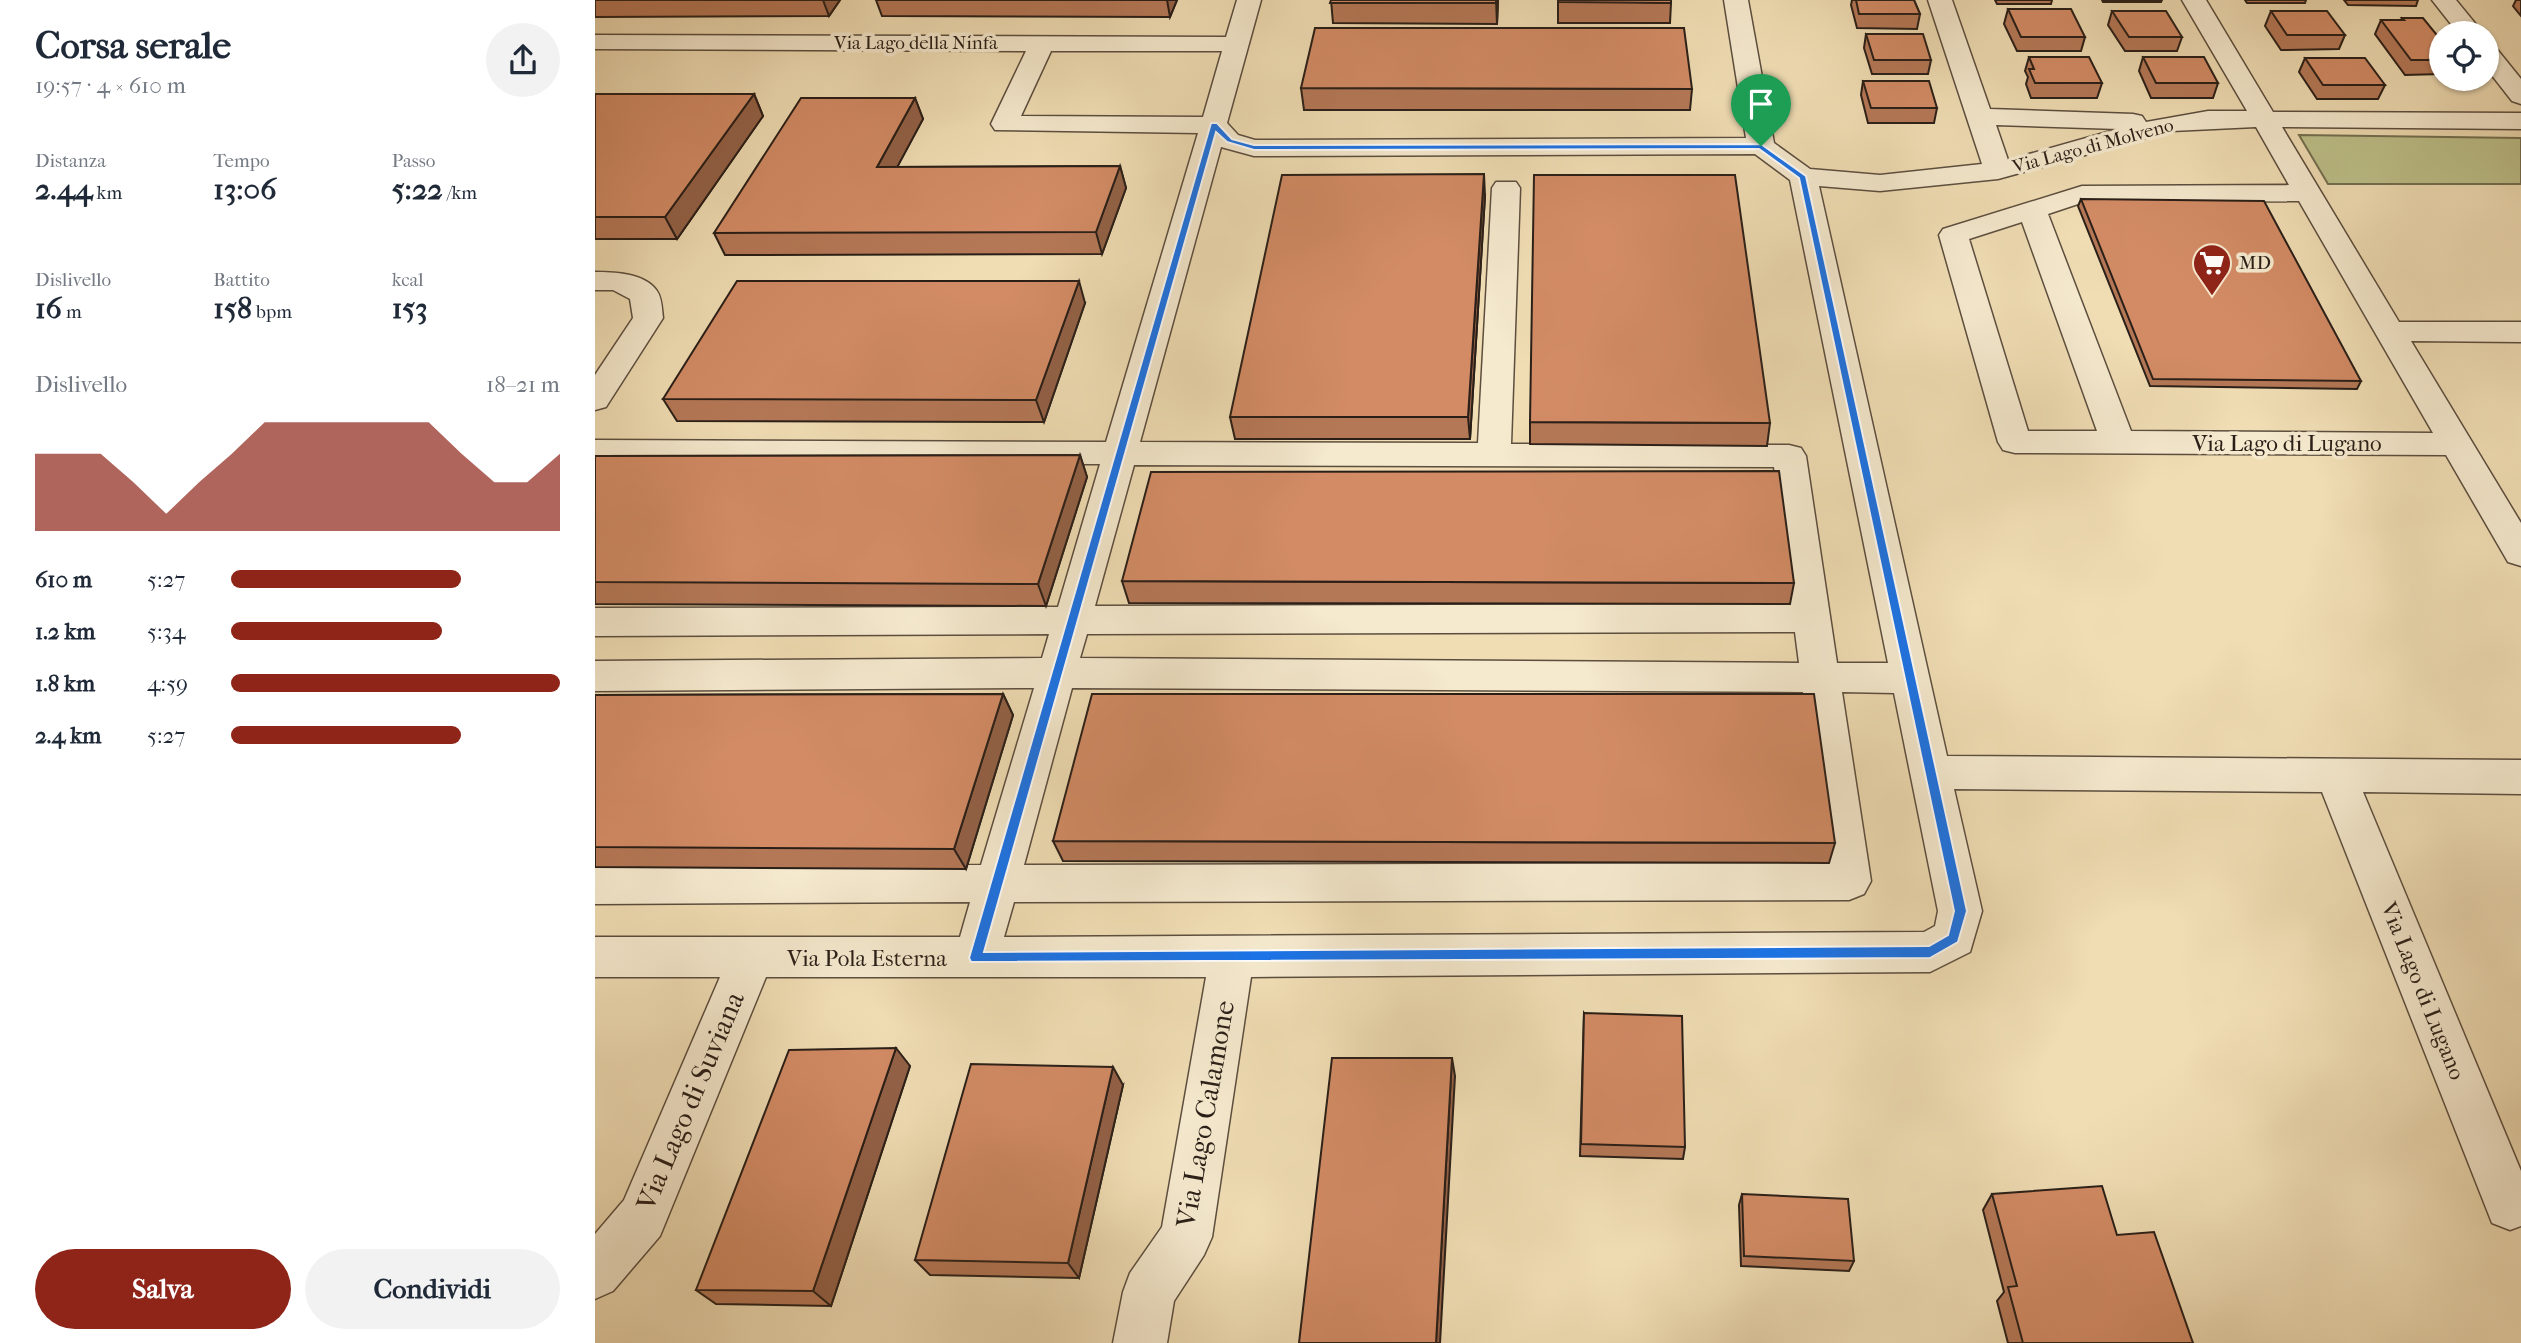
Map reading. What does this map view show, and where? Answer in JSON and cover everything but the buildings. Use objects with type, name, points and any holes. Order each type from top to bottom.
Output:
[{"type":"street","points":[[976,958],[1249,0]]},
{"type":"street","points":[[1736,0],[1761,146]]},
{"type":"street","points":[[1940,0],[1998,171]]},
{"type":"street","points":[[2194,0],[2521,553]]},
{"type":"street","points":[[2444,0],[2461,21]]},
{"type":"street","name":"Via Lago della Ninfa","points":[[595,42],[1237,44]]},
{"type":"street","points":[[1042,43],[1005,124],[1214,125],[1229,141],[1254,148],[1761,146],[1803,177]]},
{"type":"street","points":[[2499,68],[2521,96]]},
{"type":"street","points":[[1980,117],[2170,123]]},
{"type":"street","name":"Via Lago di Molveno","points":[[1803,177],[1880,183],[1998,171],[2170,123],[2265,120],[2521,121]]},
{"type":"street","name":"Via Pola Esterna","points":[[595,957],[976,958],[1930,952],[1954,938],[1960,911],[1803,177]]},
{"type":"street","points":[[1494,455],[1506,188]]},
{"type":"street","name":"Via Lago di Lugano","points":[[2310,193],[2082,194],[1952,235],[2015,442],[2456,444]]},
{"type":"street","points":[[2032,210],[2118,442]]},
{"type":"street","points":[[595,281],[618,281],[644,295],[648,318],[595,400]]},
{"type":"street","points":[[2390,331],[2521,332]]},
{"type":"street","points":[[595,451],[1789,456],[1849,881],[595,885]]},
{"type":"street","points":[[595,622],[1811,618]]},
{"type":"street","points":[[595,676],[1058,673],[1910,678]]},
{"type":"street","points":[[1930,772],[2521,778]]},
{"type":"street","name":"Via Lago di Lugano","points":[[2336,776],[2510,1205]]},
{"type":"street","name":"Via Lago Calamone","points":[[1140,1343],[1149,1292],[1186,1237],[1232,957]]},
{"type":"street","name":"Via Lago di Suviana","points":[[595,1273],[642,1218],[751,958]]},
{"type":"green space","points":[[2299,135],[2521,138],[2521,184],[2328,184]]},
{"type":"place","name":"MD","points":[[2212,297]]},
{"type":"route","points":[[1214,125],[1229,141],[1254,148],[1761,146],[1803,177],[1960,911],[1954,938],[1930,952],[976,958],[1214,125]]}]
